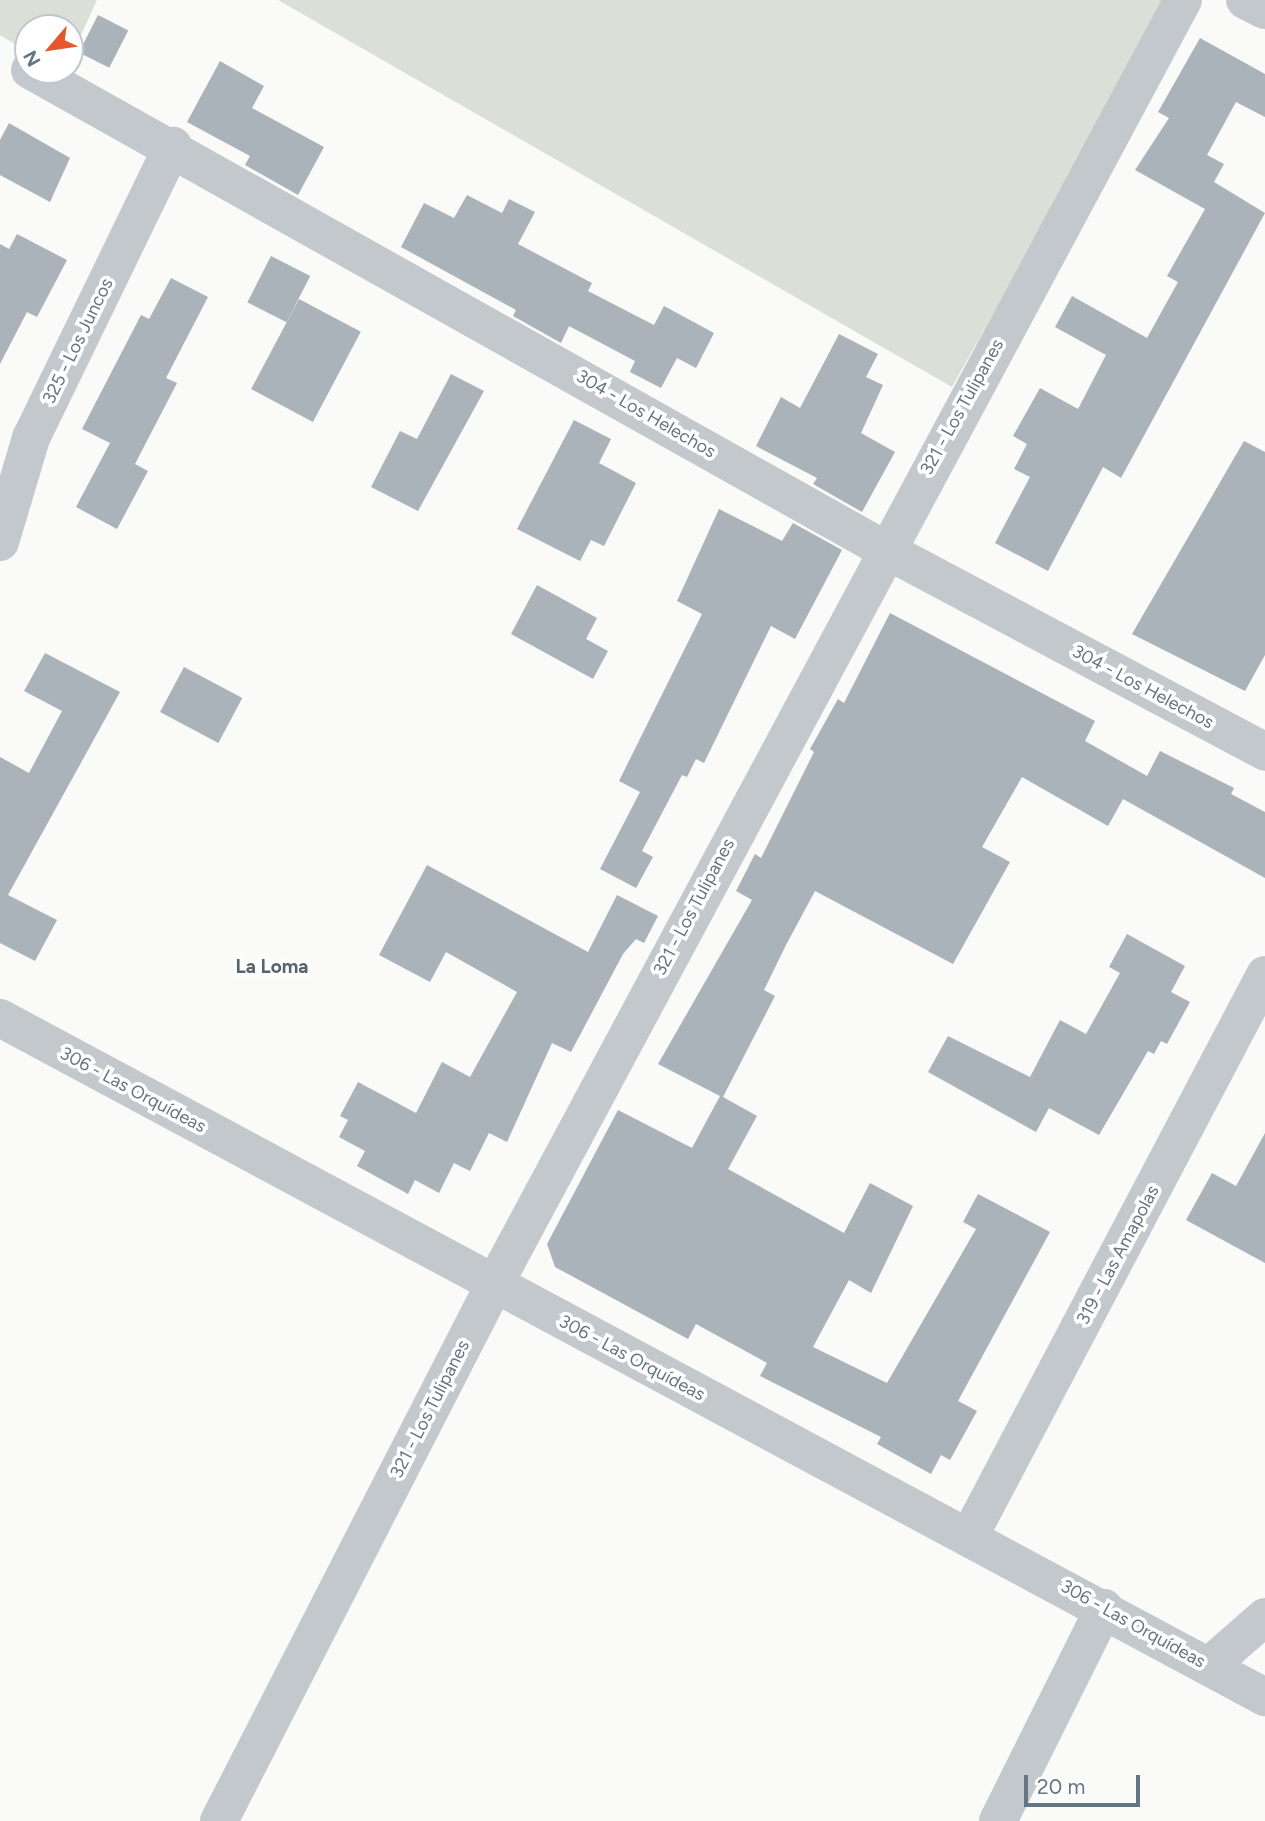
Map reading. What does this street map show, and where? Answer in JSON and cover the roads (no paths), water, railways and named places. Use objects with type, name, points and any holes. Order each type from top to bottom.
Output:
[{"type":"street","name":"321 - Los Tulipanes","points":[[224,1819],[494,1285],[884,550],[1183,0]]},
{"type":"street","points":[[1245,0],[1265,10]]},
{"type":"street","name":"304 - Los Helechos","points":[[57,84],[173,146],[884,550],[1265,752]]},
{"type":"street","name":"325 - Los Juncos","points":[[0,542],[32,438],[173,146]]},
{"type":"street","name":"319 - Las Amapolas","points":[[970,1535],[1265,975]]},
{"type":"street","name":"306 - Las Orquídeas","points":[[0,1018],[494,1285],[970,1535],[1265,1697]]},
{"type":"street","points":[[998,1821],[1104,1608]]},
{"type":"street","points":[[1210,1665],[1265,1617]]},
{"type":"district","name":"La Loma","points":[[272,967]]}]
